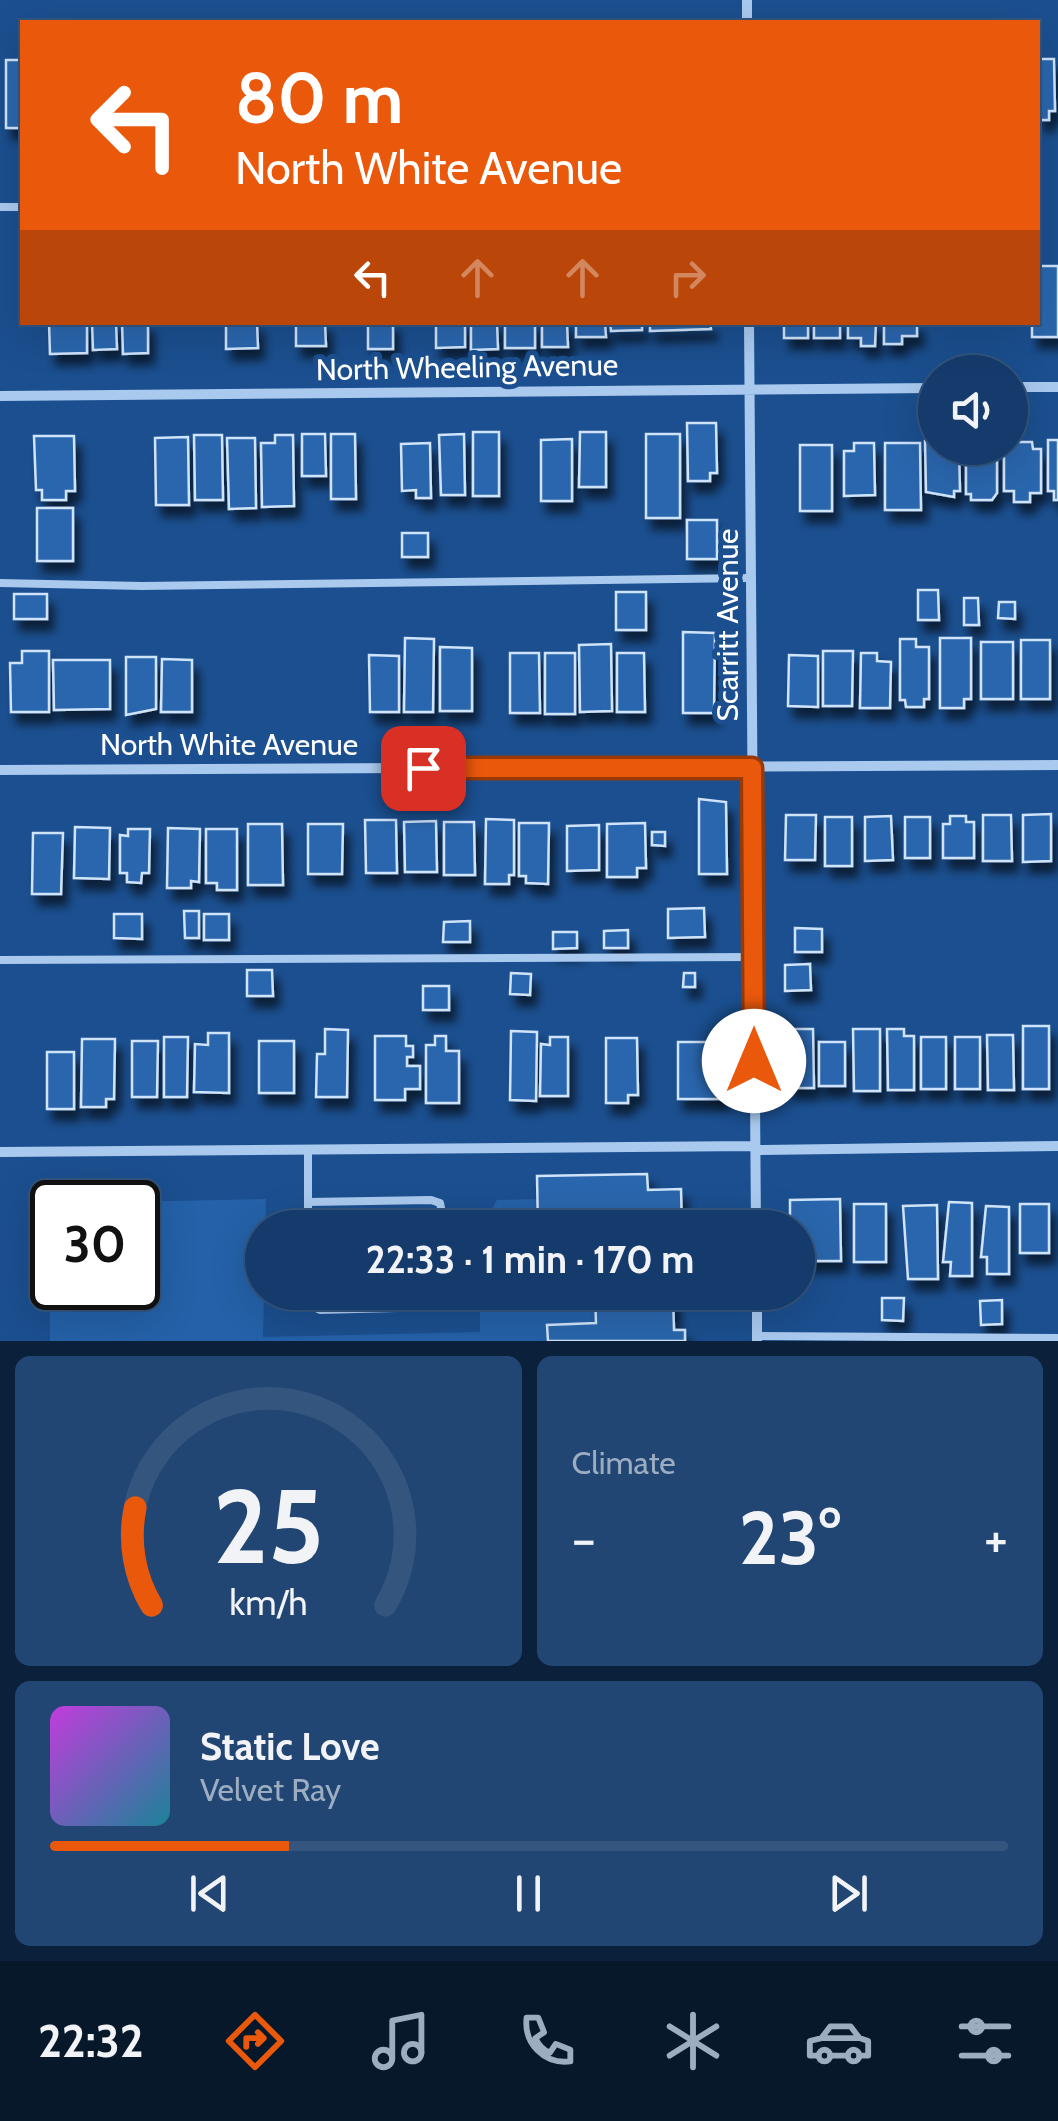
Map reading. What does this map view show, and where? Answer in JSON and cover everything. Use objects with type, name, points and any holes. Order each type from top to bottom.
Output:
[{"type":"street","name":"Scarritt Avenue","points":[[749,325],[756,1210]]},
{"type":"street","points":[[1028,387],[1058,387]]},
{"type":"street","name":"North Wheeling Avenue","points":[[0,396],[918,388]]},
{"type":"street","name":"North White Avenue","points":[[0,770],[1058,765]]},
{"type":"street","points":[[0,1152],[1058,1146]]},
{"type":"street","points":[[756,1310],[757,1339]]},
{"type":"lane","points":[[0,582],[142,586],[751,578]]},
{"type":"lane","points":[[0,960],[754,957]]},
{"type":"lane","points":[[308,1150],[308,1210]]},
{"type":"lane","points":[[308,1202],[431,1200],[440,1203],[441,1210]]},
{"type":"lane","points":[[757,1339],[1058,1338]]},
{"type":"shaded area","points":[[266,1199],[266,1210],[245,1210],[245,1310],[264,1310],[263,1337],[480,1332],[480,1310],[596,1310],[596,1323],[548,1325],[548,1341],[50,1341],[50,1310],[160,1310],[160,1201]]},
{"type":"shaded area","points":[[538,1199],[538,1210],[491,1210],[497,1200]]},
{"type":"building","points":[[1040,59],[1054,59],[1055,111],[1049,111],[1049,120],[1040,120]]},
{"type":"building","points":[[6,60],[20,60],[20,128],[6,128]]},
{"type":"building","points":[[1040,266],[1058,266],[1058,337],[1032,337],[1032,325],[1040,325]]},
{"type":"building","points":[[49,325],[87,325],[87,353],[50,354]]},
{"type":"building","points":[[92,325],[116,325],[117,349],[93,350]]},
{"type":"building","points":[[122,325],[148,325],[148,353],[123,354]]},
{"type":"building","points":[[226,325],[257,325],[258,348],[226,349]]},
{"type":"building","points":[[296,325],[325,325],[326,346],[296,346]]},
{"type":"building","points":[[368,325],[393,325],[393,349],[368,349]]},
{"type":"building","points":[[436,325],[465,325],[465,347],[436,348]]},
{"type":"building","points":[[471,325],[497,325],[498,349],[471,350]]},
{"type":"building","points":[[505,325],[535,325],[535,348],[505,348]]},
{"type":"building","points":[[542,325],[567,325],[568,347],[542,347]]},
{"type":"building","points":[[576,325],[605,325],[606,337],[576,337]]},
{"type":"building","points":[[610,325],[642,325],[642,330],[611,331]]},
{"type":"building","points":[[650,325],[710,325],[711,329],[650,331]]},
{"type":"building","points":[[784,325],[808,325],[808,338],[784,338]]},
{"type":"building","points":[[814,325],[840,325],[840,338],[814,338]]},
{"type":"building","points":[[848,325],[876,325],[875,346],[861,346],[861,338],[848,338]]},
{"type":"building","points":[[884,325],[917,325],[917,336],[902,336],[902,344],[884,344]]},
{"type":"building","points":[[687,423],[716,423],[717,473],[710,473],[710,481],[688,481]]},
{"type":"building","points":[[473,432],[499,432],[499,496],[473,496]]},
{"type":"building","points":[[580,432],[606,432],[606,487],[579,487]]},
{"type":"building","points":[[302,434],[325,434],[326,476],[302,476]]},
{"type":"building","points":[[331,434],[355,434],[356,499],[331,499]]},
{"type":"building","points":[[464,434],[465,495],[441,495],[439,435]]},
{"type":"building","points":[[646,434],[680,434],[680,518],[646,518]]},
{"type":"building","points":[[194,435],[222,435],[223,500],[195,500]]},
{"type":"building","points":[[275,435],[293,435],[294,506],[262,507],[261,443],[275,443]]},
{"type":"building","points":[[34,436],[74,436],[75,491],[66,491],[66,500],[42,500],[42,490],[36,490]]},
{"type":"building","points":[[188,437],[189,505],[156,505],[155,438]]},
{"type":"building","points":[[227,438],[255,438],[256,508],[229,509]]},
{"type":"building","points":[[572,439],[572,501],[541,501],[541,440]]},
{"type":"building","points":[[1048,440],[1058,440],[1058,500],[1054,500],[1054,491],[1048,491]]},
{"type":"building","points":[[1028,442],[1032,442],[1033,449],[1041,449],[1041,493],[1030,493],[1030,502],[1014,502],[1014,491],[1004,491],[1004,465],[1028,465]]},
{"type":"building","points":[[430,443],[431,498],[416,498],[416,490],[402,491],[401,444]]},
{"type":"building","points":[[854,443],[874,443],[875,495],[844,496],[844,451],[854,451]]},
{"type":"building","points":[[885,443],[918,443],[921,510],[885,510]]},
{"type":"building","points":[[800,445],[832,445],[832,511],[800,511]]},
{"type":"building","points":[[925,465],[959,465],[960,491],[954,491],[954,497],[926,492]]},
{"type":"building","points":[[966,465],[997,465],[997,493],[992,500],[971,500],[971,494],[966,494]]},
{"type":"building","points":[[37,508],[73,508],[73,561],[37,561]]},
{"type":"building","points":[[687,520],[717,520],[717,559],[687,559]]},
{"type":"building","points":[[402,533],[428,533],[428,557],[402,557]]},
{"type":"building","points":[[918,590],[938,590],[939,620],[918,620]]},
{"type":"building","points":[[616,592],[646,592],[646,630],[616,630]]},
{"type":"building","points":[[14,594],[47,594],[47,619],[14,619]]},
{"type":"building","points":[[964,598],[978,598],[979,625],[964,625]]},
{"type":"building","points":[[999,602],[1015,602],[1015,619],[998,618]]},
{"type":"building","points":[[683,632],[715,633],[714,713],[683,713]]},
{"type":"building","points":[[405,638],[434,639],[433,712],[404,712]]},
{"type":"building","points":[[940,638],[971,638],[971,699],[964,699],[964,708],[940,708]]},
{"type":"building","points":[[900,639],[916,639],[916,647],[929,647],[929,699],[924,699],[924,707],[906,707],[905,700],[900,700]]},
{"type":"building","points":[[1021,640],[1050,640],[1050,699],[1021,699]]},
{"type":"building","points":[[981,642],[1013,642],[1013,699],[981,699]]},
{"type":"building","points":[[611,644],[612,711],[580,712],[579,645]]},
{"type":"building","points":[[440,647],[472,648],[472,711],[440,711]]},
{"type":"building","points":[[22,651],[49,651],[49,712],[11,712],[10,663],[22,663]]},
{"type":"building","points":[[823,651],[853,651],[852,706],[823,706]]},
{"type":"building","points":[[510,653],[539,653],[540,713],[510,713]]},
{"type":"building","points":[[545,653],[575,653],[575,714],[545,714]]},
{"type":"building","points":[[617,653],[644,653],[645,712],[617,712]]},
{"type":"building","points":[[861,653],[877,653],[877,661],[891,662],[890,708],[860,708]]},
{"type":"building","points":[[369,655],[399,656],[399,712],[370,712]]},
{"type":"building","points":[[789,655],[818,656],[818,707],[788,706]]},
{"type":"building","points":[[126,657],[156,657],[156,709],[126,715]]},
{"type":"building","points":[[162,659],[192,660],[192,712],[161,712]]},
{"type":"building","points":[[53,660],[110,660],[110,709],[54,710]]},
{"type":"building","points":[[699,799],[726,802],[727,874],[699,874]]},
{"type":"building","points":[[1051,814],[1051,861],[1023,862],[1023,815]]},
{"type":"building","points":[[786,815],[816,815],[815,860],[785,860]]},
{"type":"building","points":[[983,815],[1011,815],[1012,861],[983,861]]},
{"type":"building","points":[[891,816],[893,860],[865,861],[865,817]]},
{"type":"building","points":[[950,816],[966,816],[966,822],[974,822],[974,858],[943,858],[943,824],[950,824]]},
{"type":"building","points":[[825,817],[852,817],[852,866],[825,866]]},
{"type":"building","points":[[905,817],[930,817],[930,858],[905,858]]},
{"type":"building","points":[[486,819],[514,820],[514,875],[509,875],[509,884],[485,884]]},
{"type":"building","points":[[365,820],[396,820],[397,873],[366,873]]},
{"type":"building","points":[[436,821],[437,872],[405,872],[404,822]]},
{"type":"building","points":[[444,822],[474,822],[475,875],[444,875]]},
{"type":"building","points":[[519,823],[549,823],[548,884],[526,883],[526,876],[519,876]]},
{"type":"building","points":[[645,823],[646,868],[637,868],[637,877],[607,877],[607,824]]},
{"type":"building","points":[[248,824],[282,824],[283,885],[248,885]]},
{"type":"building","points":[[308,824],[343,824],[342,874],[308,874]]},
{"type":"building","points":[[599,825],[599,870],[567,871],[567,826]]},
{"type":"building","points":[[75,827],[110,828],[109,879],[74,878]]},
{"type":"building","points":[[168,828],[200,829],[199,882],[191,881],[191,888],[167,888]]},
{"type":"building","points":[[128,829],[150,829],[149,873],[142,873],[141,883],[127,882],[127,873],[120,873],[120,835],[128,836]]},
{"type":"building","points":[[206,829],[237,829],[237,890],[217,890],[217,883],[206,883]]},
{"type":"building","points":[[652,832],[665,832],[665,846],[652,845]]},
{"type":"building","points":[[33,833],[63,833],[61,894],[32,894]]},
{"type":"building","points":[[704,908],[705,937],[668,938],[668,909]]},
{"type":"building","points":[[184,911],[199,911],[199,938],[185,938]]},
{"type":"building","points":[[114,914],[142,914],[142,939],[114,938]]},
{"type":"building","points":[[204,914],[229,914],[229,940],[204,940]]},
{"type":"building","points":[[470,921],[470,942],[443,942],[444,922]]},
{"type":"building","points":[[795,928],[822,929],[822,952],[795,952]]},
{"type":"building","points":[[628,930],[628,948],[604,948],[604,931]]},
{"type":"building","points":[[553,932],[577,932],[577,948],[553,949]]},
{"type":"building","points":[[810,964],[811,990],[785,991],[785,965]]},
{"type":"building","points":[[247,970],[272,970],[273,996],[247,996]]},
{"type":"building","points":[[511,973],[531,974],[530,995],[510,994]]},
{"type":"building","points":[[684,973],[695,973],[695,987],[683,987]]},
{"type":"building","points":[[423,986],[449,986],[449,1010],[423,1010]]},
{"type":"building","points":[[1023,1026],[1049,1026],[1049,1089],[1023,1089]]},
{"type":"building","points":[[325,1029],[348,1030],[347,1097],[316,1097],[317,1054],[325,1054]]},
{"type":"building","points":[[788,1029],[813,1029],[814,1088],[789,1088]]},
{"type":"building","points":[[853,1029],[880,1029],[880,1091],[854,1091]]},
{"type":"building","points":[[887,1029],[904,1029],[904,1036],[914,1036],[914,1090],[888,1090]]},
{"type":"building","points":[[511,1031],[537,1032],[536,1101],[510,1100]]},
{"type":"building","points":[[208,1033],[229,1033],[229,1093],[194,1092],[195,1044],[208,1045]]},
{"type":"building","points":[[987,1035],[1013,1035],[1014,1090],[988,1090]]},
{"type":"building","points":[[375,1036],[406,1036],[406,1046],[413,1046],[413,1057],[407,1057],[407,1066],[420,1066],[420,1089],[405,1089],[405,1100],[375,1100]]},
{"type":"building","points":[[435,1036],[446,1036],[446,1051],[459,1051],[459,1103],[426,1103],[426,1045],[435,1045]]},
{"type":"building","points":[[164,1037],[188,1037],[187,1097],[164,1097]]},
{"type":"building","points":[[550,1037],[568,1037],[568,1096],[540,1096],[541,1044],[550,1045]]},
{"type":"building","points":[[921,1037],[946,1037],[946,1089],[921,1089]]},
{"type":"building","points":[[955,1037],[980,1037],[980,1089],[955,1089]]},
{"type":"building","points":[[606,1038],[637,1038],[638,1095],[628,1095],[628,1103],[606,1103]]},
{"type":"building","points":[[82,1039],[115,1039],[114,1099],[106,1099],[106,1107],[81,1107]]},
{"type":"building","points":[[132,1041],[158,1041],[157,1097],[132,1097]]},
{"type":"building","points":[[259,1041],[294,1041],[294,1093],[259,1093]]},
{"type":"building","points":[[678,1042],[722,1042],[722,1099],[678,1099]]},
{"type":"building","points":[[819,1042],[845,1042],[845,1086],[819,1086]]},
{"type":"building","points":[[47,1052],[74,1052],[74,1109],[47,1109]]},
{"type":"building","points":[[647,1174],[648,1190],[681,1189],[682,1210],[538,1210],[537,1176]]},
{"type":"building","points":[[840,1199],[841,1261],[815,1261],[815,1210],[790,1210],[790,1200]]},
{"type":"building","points":[[949,1202],[972,1203],[972,1276],[950,1276],[951,1262],[943,1262]]},
{"type":"building","points":[[854,1204],[886,1204],[886,1262],[854,1262]]},
{"type":"building","points":[[1020,1204],[1049,1204],[1049,1253],[1020,1253]]},
{"type":"building","points":[[937,1205],[938,1279],[908,1279],[903,1206]]},
{"type":"building","points":[[986,1206],[1009,1207],[1009,1274],[987,1274],[987,1257],[981,1257]]},
{"type":"building","points":[[882,1298],[904,1298],[903,1321],[882,1320]]},
{"type":"building","points":[[1002,1300],[1002,1324],[981,1325],[980,1301]]},
{"type":"building","points":[[596,1310],[673,1310],[674,1330],[685,1330],[685,1341],[548,1341],[547,1325],[596,1323]]},
{"type":"route","points":[[423,768],[752,768],[754,1061]]}]
